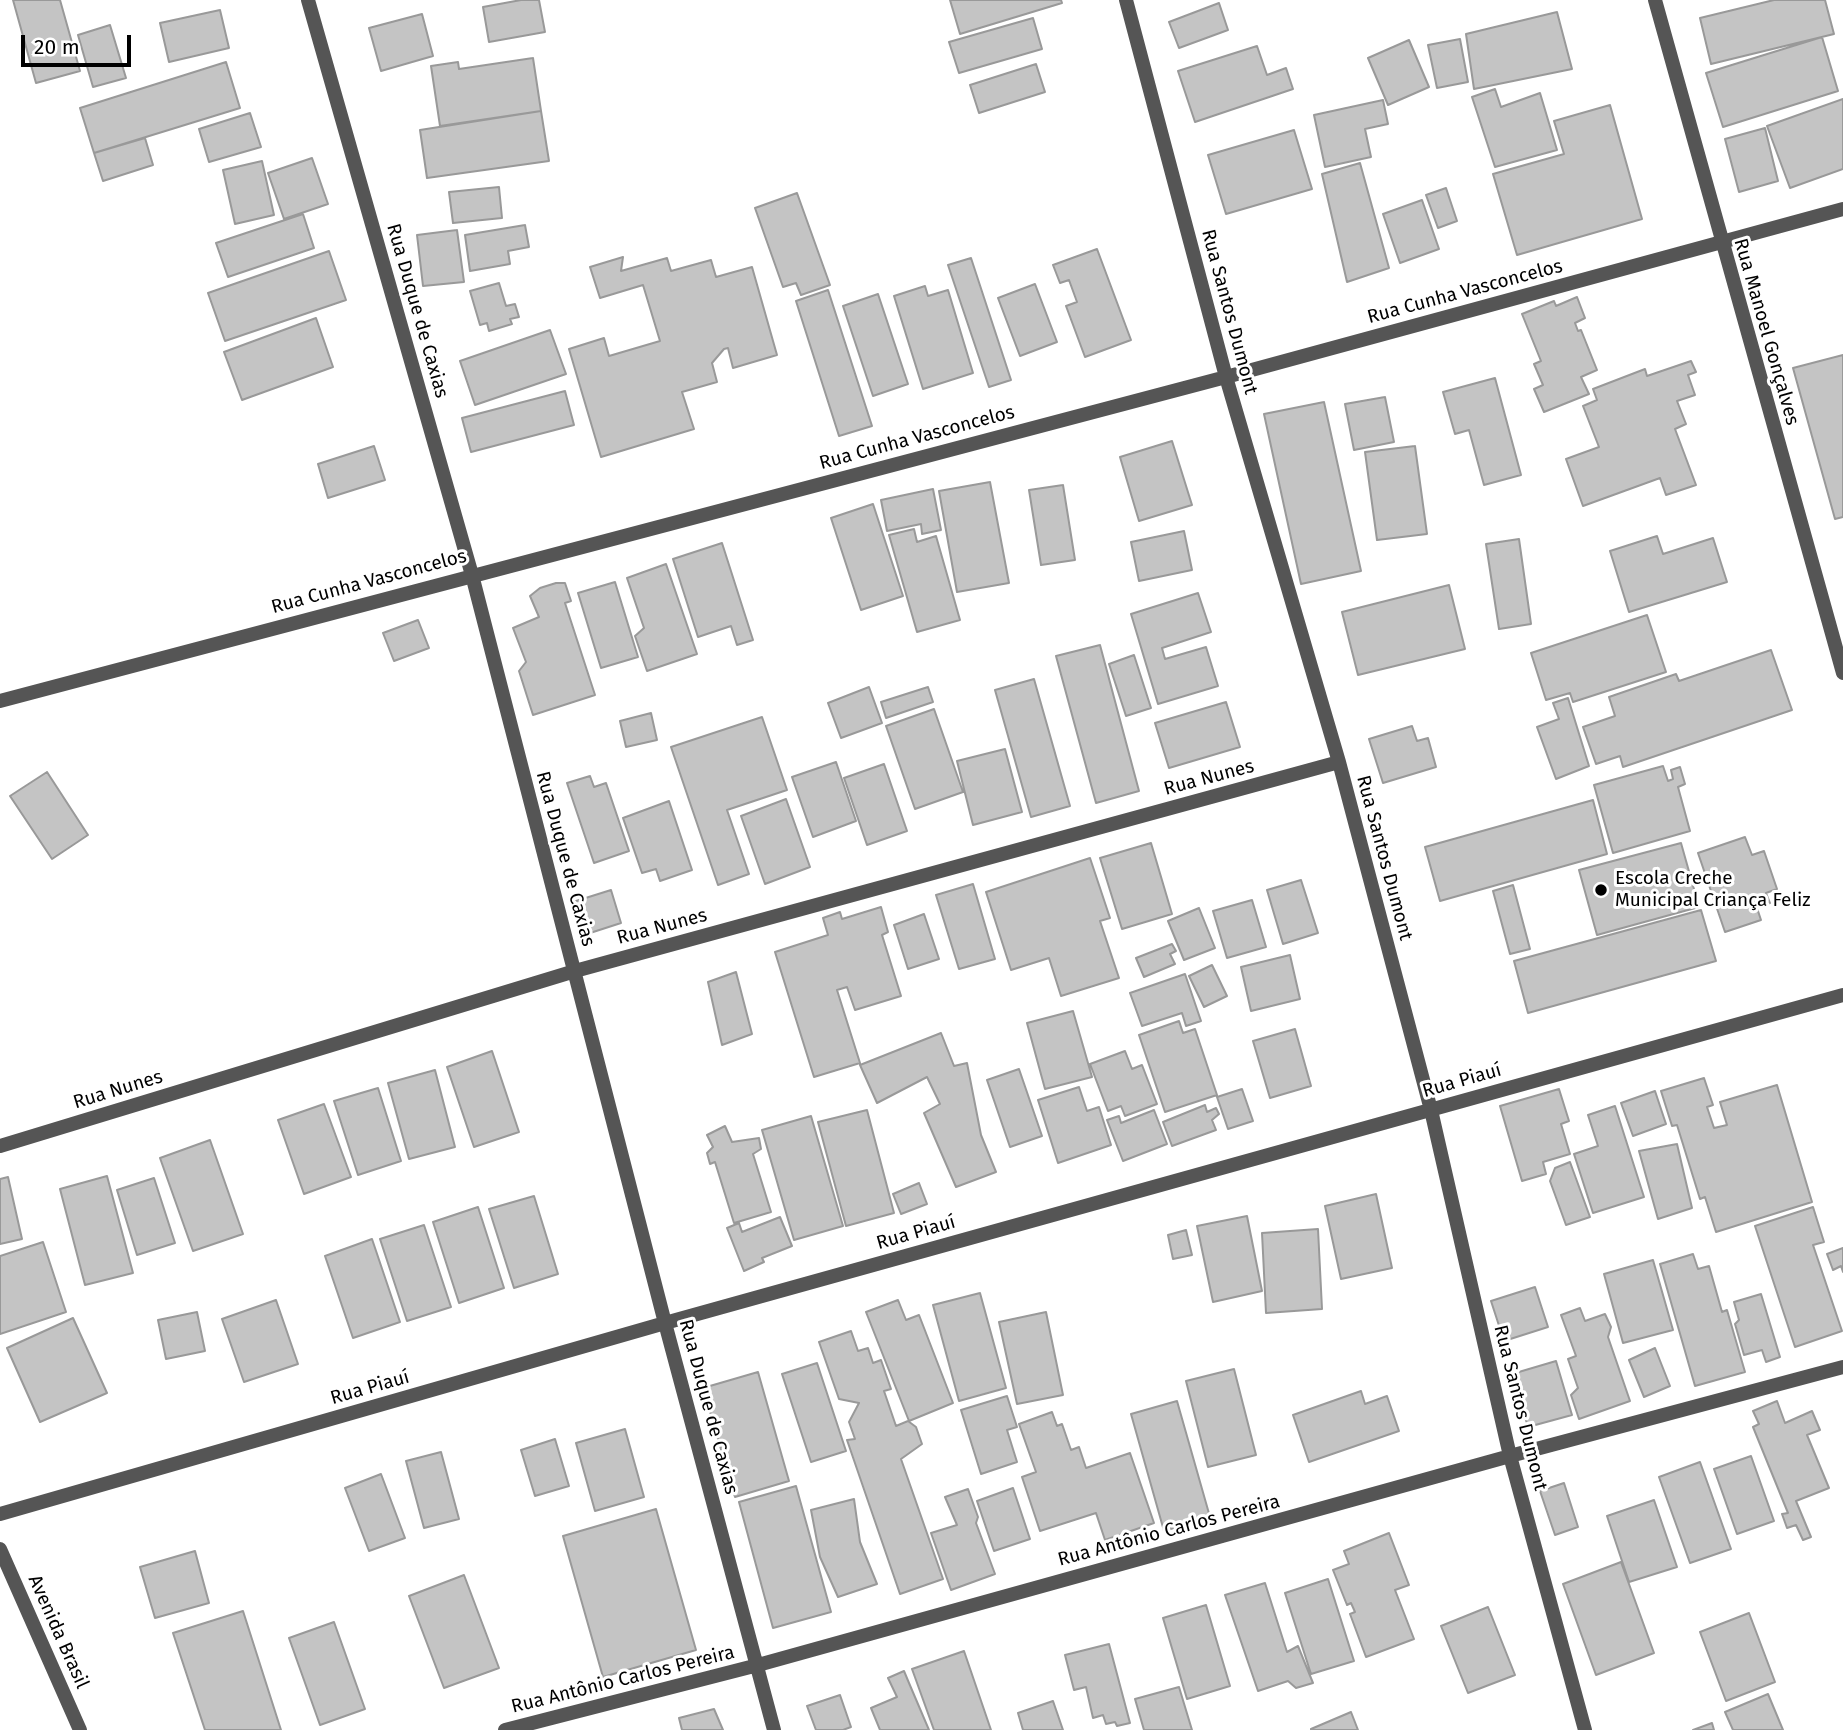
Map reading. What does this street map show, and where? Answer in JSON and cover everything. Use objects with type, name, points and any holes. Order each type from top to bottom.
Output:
[{"type":"street","name":"Rua Duque de Caxias","points":[[308,0],[472,575],[665,1323],[774,1730]]},
{"type":"street","name":"Rua Santos Dumont","points":[[1126,0],[1226,377],[1339,762],[1430,1110],[1510,1456],[1585,1730]]},
{"type":"street","name":"Rua Manoel Gonçalves","points":[[1655,0],[1843,673]]},
{"type":"street","name":"Rua Cunha Vasconcelos","points":[[0,701],[1226,377],[1843,209]]},
{"type":"street","name":"Rua Nunes","points":[[0,1146],[575,971],[1339,762]]},
{"type":"street","name":"Rua Piauí","points":[[0,1514],[665,1323],[1843,995]]},
{"type":"street","name":"Rua Antônio Carlos Pereira","points":[[505,1730],[758,1665],[1510,1456],[1843,1367]]},
{"type":"street","name":"Avenida Brasil","points":[[0,1549],[80,1730]]},
{"type":"building","points":[[13,0],[60,0],[80,71],[36,83]]},
{"type":"building","points":[[521,0],[539,0],[545,32],[489,42],[483,7]]},
{"type":"building","points":[[950,0],[1061,0],[1062,3],[960,34]]},
{"type":"building","points":[[1774,0],[1825,0],[1834,34],[1711,64],[1700,18]]},
{"type":"building","points":[[1219,3],[1228,30],[1179,48],[1169,22]]},
{"type":"building","points":[[220,10],[229,48],[169,62],[160,23]]},
{"type":"building","points":[[1557,12],[1572,69],[1474,89],[1466,34]]},
{"type":"building","points":[[422,14],[433,56],[381,71],[369,28]]},
{"type":"building","points":[[1033,18],[1042,49],[959,73],[949,42]]},
{"type":"building","points":[[110,25],[126,78],[93,87],[78,35]]},
{"type":"building","points":[[1822,37],[1838,91],[1723,127],[1706,73]]},
{"type":"building","points":[[1460,39],[1468,82],[1437,88],[1428,45]]},
{"type":"building","points":[[1409,40],[1429,87],[1388,105],[1368,58]]},
{"type":"building","points":[[1257,46],[1267,75],[1286,68],[1293,89],[1195,122],[1178,71]]},
{"type":"building","points":[[533,58],[541,111],[440,126],[431,66],[458,62],[459,69]]},
{"type":"building","points":[[226,62],[240,108],[94,153],[80,108]]},
{"type":"building","points":[[1036,64],[1045,92],[979,113],[970,85]]},
{"type":"building","points":[[1495,89],[1501,107],[1540,93],[1557,150],[1495,167],[1472,97]]},
{"type":"building","points":[[1843,99],[1843,169],[1790,188],[1767,126]]},
{"type":"building","points":[[1383,100],[1388,124],[1365,129],[1371,157],[1325,167],[1314,115]]},
{"type":"building","points":[[1610,105],[1642,219],[1517,255],[1493,174],[1564,154],[1554,121]]},
{"type":"building","points":[[541,111],[549,161],[427,178],[420,130]]},
{"type":"building","points":[[250,113],[261,147],[209,162],[199,129]]},
{"type":"building","points":[[1765,128],[1778,181],[1739,192],[1725,139]]},
{"type":"building","points":[[1294,130],[1312,189],[1226,214],[1208,155]]},
{"type":"building","points":[[145,138],[153,165],[103,181],[94,153]]},
{"type":"building","points":[[312,158],[328,204],[284,219],[268,173]]},
{"type":"building","points":[[262,161],[274,215],[235,224],[223,170]]},
{"type":"building","points":[[1360,163],[1389,268],[1347,282],[1322,174]]},
{"type":"building","points":[[499,187],[502,218],[453,223],[449,192]]},
{"type":"building","points":[[1446,188],[1457,221],[1438,228],[1426,195]]},
{"type":"building","points":[[797,193],[830,285],[801,295],[796,283],[783,287],[755,208]]},
{"type":"building","points":[[1422,200],[1439,249],[1400,263],[1383,214]]},
{"type":"building","points":[[303,214],[314,248],[228,277],[216,243]]},
{"type":"building","points":[[525,225],[529,247],[508,251],[510,264],[470,271],[465,235]]},
{"type":"building","points":[[457,230],[464,282],[423,286],[417,235]]},
{"type":"building","points":[[1097,249],[1131,340],[1085,357],[1066,306],[1077,302],[1069,280],[1060,283],[1053,265]]},
{"type":"building","points":[[329,251],[346,300],[225,341],[208,293]]},
{"type":"building","points":[[623,257],[621,271],[667,258],[671,271],[711,260],[716,277],[752,267],[777,355],[733,368],[728,348],[724,349],[712,363],[717,382],[682,392],[694,429],[601,457],[569,349],[604,338],[609,356],[660,341],[643,285],[600,298],[590,267]]},
{"type":"building","points":[[971,258],[1011,380],[989,387],[948,265]]},
{"type":"building","points":[[499,283],[506,306],[515,304],[519,317],[510,319],[512,324],[489,331],[487,323],[480,325],[470,291]]},
{"type":"building","points":[[1035,284],[1057,342],[1020,356],[998,298]]},
{"type":"building","points":[[925,286],[928,296],[948,290],[973,373],[923,389],[894,296]]},
{"type":"building","points":[[828,290],[872,426],[839,436],[796,301]]},
{"type":"building","points":[[878,294],[908,384],[873,396],[843,306]]},
{"type":"building","points":[[1577,297],[1585,318],[1575,323],[1578,331],[1581,330],[1597,370],[1581,377],[1589,394],[1544,412],[1534,389],[1543,385],[1534,364],[1541,361],[1522,314],[1554,301],[1556,306]]},
{"type":"building","points":[[316,318],[333,367],[242,400],[224,352]]},
{"type":"building","points":[[550,330],[566,374],[475,405],[460,361]]},
{"type":"building","points":[[1843,355],[1843,517],[1835,519],[1793,368]]},
{"type":"building","points":[[1691,361],[1696,372],[1688,375],[1695,395],[1677,401],[1686,424],[1675,429],[1696,485],[1666,495],[1660,478],[1583,506],[1566,459],[1599,447],[1583,406],[1597,400],[1593,389],[1645,369],[1647,376]]},
{"type":"building","points":[[1495,378],[1521,475],[1484,485],[1469,430],[1455,434],[1443,392]]},
{"type":"building","points":[[565,391],[574,425],[471,452],[462,418]]},
{"type":"building","points":[[1385,397],[1394,442],[1354,450],[1345,404]]},
{"type":"building","points":[[1324,402],[1361,571],[1301,584],[1264,414]]},
{"type":"building","points":[[1172,441],[1192,505],[1139,521],[1120,457]]},
{"type":"building","points":[[374,446],[385,480],[328,498],[318,464]]},
{"type":"building","points":[[1415,446],[1427,534],[1377,540],[1365,452]]},
{"type":"building","points":[[990,482],[1009,583],[957,592],[939,491]]},
{"type":"building","points":[[1063,485],[1075,560],[1041,565],[1029,490]]},
{"type":"building","points":[[933,489],[941,530],[922,534],[921,524],[887,531],[881,500]]},
{"type":"building","points":[[873,504],[903,596],[861,610],[831,518]]},
{"type":"building","points":[[914,529],[917,542],[936,536],[960,620],[917,632],[889,535]]},
{"type":"building","points":[[1184,531],[1192,570],[1139,581],[1131,542]]},
{"type":"building","points":[[1657,536],[1663,554],[1713,538],[1727,582],[1629,612],[1610,551]]},
{"type":"building","points":[[1519,539],[1531,624],[1499,629],[1486,544]]},
{"type":"building","points":[[722,543],[753,640],[737,645],[731,626],[698,637],[673,559]]},
{"type":"building","points":[[666,564],[697,654],[647,671],[635,636],[644,628],[627,578]]},
{"type":"building","points":[[615,582],[638,657],[601,668],[578,593]]},
{"type":"building","points":[[565,583],[571,601],[565,603],[595,695],[533,715],[519,671],[526,662],[513,628],[539,617],[530,596],[540,588]]},
{"type":"building","points":[[1449,585],[1465,649],[1358,675],[1342,612]]},
{"type":"building","points":[[1198,593],[1211,632],[1162,648],[1165,659],[1206,647],[1218,686],[1158,704],[1131,614]]},
{"type":"building","points":[[1647,615],[1666,672],[1573,702],[1570,693],[1546,700],[1531,653]]},
{"type":"building","points":[[418,620],[429,648],[394,661],[383,633]]},
{"type":"building","points":[[1100,645],[1139,791],[1096,803],[1056,656]]},
{"type":"building","points":[[1771,650],[1792,710],[1623,767],[1620,756],[1596,764],[1583,727],[1615,716],[1609,697],[1676,674],[1679,681]]},
{"type":"building","points":[[1134,655],[1151,708],[1126,716],[1109,664]]},
{"type":"building","points":[[1034,679],[1070,806],[1031,817],[995,690]]},
{"type":"building","points":[[869,687],[882,723],[841,738],[828,703]]},
{"type":"building","points":[[928,687],[933,702],[886,718],[881,702]]},
{"type":"building","points":[[1568,698],[1589,766],[1556,779],[1537,727],[1559,719],[1553,703]]},
{"type":"building","points":[[1226,702],[1240,747],[1169,768],[1155,723]]},
{"type":"building","points":[[934,709],[963,792],[915,809],[886,726]]},
{"type":"building","points":[[651,713],[657,740],[626,747],[620,721]]},
{"type":"building","points":[[762,717],[787,790],[727,810],[749,874],[718,885],[671,747]]},
{"type":"building","points":[[1412,726],[1417,741],[1428,738],[1436,767],[1383,783],[1369,739]]},
{"type":"building","points":[[1005,749],[1022,812],[973,825],[957,761]]},
{"type":"building","points":[[836,762],[856,821],[813,837],[792,777]]},
{"type":"building","points":[[884,764],[907,831],[867,845],[844,778]]},
{"type":"building","points":[[1663,766],[1668,781],[1673,779],[1671,770],[1680,767],[1685,784],[1678,787],[1690,831],[1613,853],[1594,785]]},
{"type":"building","points":[[47,772],[88,835],[52,859],[10,796]]},
{"type":"building","points":[[590,776],[594,787],[606,783],[629,851],[594,863],[567,783]]},
{"type":"building","points":[[786,799],[810,867],[765,884],[741,816]]},
{"type":"building","points":[[1593,800],[1607,854],[1440,901],[1425,847]]},
{"type":"building","points":[[669,801],[692,870],[660,881],[656,869],[642,873],[623,818]]},
{"type":"building","points":[[1745,837],[1752,855],[1764,851],[1777,889],[1766,893],[1770,903],[1757,908],[1761,920],[1725,932],[1698,853]]},
{"type":"building","points":[[1151,843],[1172,914],[1122,929],[1100,858]]},
{"type":"building","points":[[1681,843],[1699,907],[1597,935],[1579,870]]},
{"type":"building","points":[[1090,858],[1110,918],[1100,921],[1119,978],[1061,996],[1049,958],[1011,970],[986,892]]},
{"type":"building","points":[[1301,880],[1318,933],[1283,944],[1267,890]]},
{"type":"building","points":[[973,884],[995,959],[959,969],[936,895]]},
{"type":"building","points":[[1513,885],[1530,949],[1510,954],[1493,891]]},
{"type":"building","points":[[611,890],[621,923],[587,934],[576,901]]},
{"type":"building","points":[[1252,900],[1266,947],[1227,958],[1213,911]]},
{"type":"building","points":[[881,907],[888,932],[882,935],[901,996],[855,1010],[847,987],[837,990],[860,1063],[814,1077],[775,952],[828,935],[823,918],[840,912],[842,919]]},
{"type":"building","points":[[1199,908],[1215,948],[1184,960],[1168,921]]},
{"type":"building","points":[[1701,910],[1716,961],[1528,1013],[1514,961]]},
{"type":"building","points":[[924,914],[939,959],[908,969],[894,925]]},
{"type":"building","points":[[1172,944],[1176,951],[1170,954],[1175,964],[1144,977],[1136,958]]},
{"type":"building","points":[[1290,955],[1300,999],[1251,1011],[1241,967]]},
{"type":"building","points":[[1212,965],[1227,996],[1204,1007],[1189,976]]},
{"type":"building","points":[[736,972],[752,1034],[722,1045],[708,982]]},
{"type":"building","points":[[1185,974],[1201,1021],[1186,1026],[1182,1013],[1142,1026],[1130,993]]},
{"type":"building","points":[[1073,1011],[1092,1077],[1045,1089],[1027,1023]]},
{"type":"building","points":[[1179,1021],[1183,1033],[1195,1029],[1217,1095],[1165,1112],[1139,1035]]},
{"type":"building","points":[[1295,1029],[1311,1086],[1270,1098],[1253,1041]]},
{"type":"building","points":[[941,1033],[954,1066],[967,1063],[981,1135],[996,1172],[956,1187],[924,1113],[940,1104],[927,1077],[877,1103],[860,1065]]},
{"type":"building","points":[[492,1051],[519,1132],[474,1147],[447,1067]]},
{"type":"building","points":[[1125,1051],[1132,1069],[1142,1065],[1157,1104],[1125,1116],[1121,1106],[1108,1111],[1090,1064]]},
{"type":"building","points":[[1019,1069],[1042,1136],[1010,1147],[987,1080]]},
{"type":"building","points":[[435,1070],[455,1147],[409,1159],[388,1083]]},
{"type":"building","points":[[1704,1078],[1713,1105],[1707,1107],[1714,1128],[1727,1125],[1720,1102],[1777,1085],[1812,1202],[1716,1232],[1705,1197],[1700,1199],[1677,1125],[1672,1126],[1661,1091]]},
{"type":"building","points":[[1079,1087],[1087,1111],[1099,1107],[1111,1145],[1058,1163],[1038,1100]]},
{"type":"building","points":[[378,1088],[401,1161],[358,1175],[334,1101]]},
{"type":"building","points":[[1242,1089],[1253,1121],[1228,1129],[1217,1097]]},
{"type":"building","points":[[1559,1089],[1569,1121],[1561,1124],[1570,1154],[1543,1162],[1546,1174],[1522,1181],[1500,1106]]},
{"type":"building","points":[[1655,1091],[1666,1124],[1633,1136],[1621,1103]]},
{"type":"building","points":[[324,1104],[351,1177],[304,1194],[278,1120]]},
{"type":"building","points":[[1205,1105],[1207,1112],[1216,1108],[1219,1114],[1212,1120],[1216,1130],[1172,1146],[1163,1122]]},
{"type":"building","points":[[1615,1106],[1644,1197],[1593,1213],[1574,1154],[1598,1146],[1588,1115]]},
{"type":"building","points":[[867,1110],[894,1213],[846,1226],[818,1122]]},
{"type":"building","points":[[1154,1110],[1167,1144],[1123,1161],[1107,1120],[1119,1116],[1121,1123]]},
{"type":"building","points":[[811,1116],[843,1226],[794,1240],[762,1130]]},
{"type":"building","points":[[725,1126],[732,1142],[759,1138],[761,1149],[753,1154],[771,1212],[734,1223],[715,1162],[710,1164],[707,1153],[713,1147],[707,1135]]},
{"type":"building","points":[[210,1140],[243,1234],[193,1251],[160,1158]]},
{"type":"building","points":[[1677,1144],[1692,1208],[1658,1219],[1639,1151]]},
{"type":"building","points":[[1570,1162],[1590,1217],[1566,1225],[1550,1181],[1555,1168]]},
{"type":"building","points":[[107,1176],[133,1273],[85,1285],[60,1189]]},
{"type":"building","points":[[8,1177],[22,1239],[0,1244],[0,1179]]},
{"type":"building","points":[[154,1178],[175,1243],[137,1255],[117,1190]]},
{"type":"building","points":[[919,1183],[927,1204],[901,1214],[893,1194]]},
{"type":"building","points":[[1376,1194],[1392,1268],[1341,1279],[1325,1206]]},
{"type":"building","points":[[534,1196],[558,1274],[514,1288],[489,1209]]},
{"type":"building","points":[[478,1207],[504,1288],[459,1303],[433,1222]]},
{"type":"building","points":[[1813,1207],[1824,1242],[1813,1245],[1842,1331],[1795,1347],[1755,1226]]},
{"type":"building","points":[[1247,1216],[1262,1291],[1213,1302],[1197,1226]]},
{"type":"building","points":[[780,1217],[792,1246],[762,1258],[764,1262],[744,1271],[727,1228],[739,1223],[742,1232]]},
{"type":"building","points":[[424,1225],[451,1307],[407,1321],[380,1239]]},
{"type":"building","points":[[1318,1229],[1322,1309],[1266,1313],[1262,1233]]},
{"type":"building","points":[[1186,1230],[1192,1255],[1173,1259],[1168,1235]]},
{"type":"building","points":[[372,1239],[400,1322],[353,1338],[325,1256]]},
{"type":"building","points":[[43,1242],[66,1312],[0,1334],[0,1256]]},
{"type":"building","points":[[1843,1248],[1843,1272],[1841,1266],[1833,1270],[1827,1254]]},
{"type":"building","points":[[1693,1254],[1698,1269],[1709,1266],[1722,1312],[1727,1310],[1745,1372],[1695,1386],[1660,1264]]},
{"type":"building","points":[[1653,1260],[1673,1330],[1623,1343],[1604,1274]]},
{"type":"building","points":[[1535,1287],[1548,1327],[1504,1341],[1491,1301]]},
{"type":"building","points":[[980,1293],[1006,1388],[959,1401],[933,1305]]},
{"type":"building","points":[[1761,1294],[1780,1357],[1766,1362],[1762,1350],[1744,1355],[1735,1324],[1739,1320],[1734,1302]]},
{"type":"building","points":[[276,1300],[298,1364],[244,1382],[222,1319]]},
{"type":"building","points":[[898,1300],[906,1320],[919,1315],[953,1403],[909,1421],[866,1312]]},
{"type":"building","points":[[1580,1308],[1585,1321],[1605,1314],[1611,1327],[1608,1337],[1630,1401],[1579,1419],[1571,1395],[1578,1388],[1568,1359],[1576,1356],[1561,1315]]},
{"type":"building","points":[[197,1312],[205,1351],[166,1359],[158,1320]]},
{"type":"building","points":[[1046,1312],[1063,1395],[1017,1404],[999,1322]]},
{"type":"building","points":[[73,1318],[107,1393],[40,1422],[7,1348]]},
{"type":"building","points":[[851,1331],[858,1351],[868,1348],[873,1363],[881,1360],[891,1389],[884,1391],[896,1426],[908,1421],[916,1427],[922,1444],[901,1459],[943,1579],[900,1594],[847,1440],[855,1439],[849,1422],[859,1403],[839,1399],[819,1342]]},
{"type":"building","points":[[1655,1348],[1670,1386],[1644,1397],[1629,1360]]},
{"type":"building","points":[[1556,1361],[1572,1415],[1528,1427],[1512,1374]]},
{"type":"building","points":[[817,1363],[846,1451],[811,1462],[782,1374]]},
{"type":"building","points":[[1234,1369],[1256,1455],[1208,1467],[1186,1381]]},
{"type":"building","points":[[758,1372],[789,1481],[735,1497],[703,1388]]},
{"type":"building","points":[[1361,1391],[1365,1404],[1387,1396],[1399,1431],[1309,1462],[1293,1415]]},
{"type":"building","points":[[1007,1396],[1017,1427],[1007,1430],[1017,1462],[981,1474],[961,1410]]},
{"type":"building","points":[[1177,1401],[1210,1517],[1164,1531],[1131,1414]]},
{"type":"building","points":[[1777,1401],[1785,1423],[1812,1411],[1820,1430],[1807,1435],[1829,1488],[1796,1501],[1811,1537],[1803,1540],[1796,1525],[1787,1528],[1782,1514],[1788,1513],[1753,1427],[1759,1424],[1753,1411]]},
{"type":"building","points":[[1052,1412],[1057,1426],[1062,1424],[1071,1450],[1079,1447],[1086,1468],[1130,1453],[1154,1523],[1105,1540],[1096,1513],[1040,1531],[1022,1477],[1036,1472],[1019,1424]]},
{"type":"building","points":[[625,1429],[644,1497],[595,1511],[576,1443]]},
{"type":"building","points":[[555,1439],[569,1486],[535,1496],[521,1450]]},
{"type":"building","points":[[441,1452],[459,1519],[424,1528],[406,1461]]},
{"type":"building","points":[[1751,1456],[1774,1521],[1737,1534],[1714,1469]]},
{"type":"building","points":[[1700,1462],[1731,1549],[1690,1563],[1659,1477]]},
{"type":"building","points":[[381,1474],[405,1538],[369,1551],[345,1488]]},
{"type":"building","points":[[1564,1483],[1578,1527],[1555,1535],[1540,1491]]},
{"type":"building","points":[[796,1486],[831,1612],[773,1628],[739,1502]]},
{"type":"building","points":[[1013,1488],[1030,1539],[994,1551],[977,1501]]},
{"type":"building","points":[[968,1489],[978,1517],[976,1523],[995,1574],[951,1590],[931,1533],[957,1525],[945,1497]]},
{"type":"building","points":[[854,1499],[860,1542],[877,1584],[838,1597],[820,1557],[811,1510]]},
{"type":"building","points":[[1654,1500],[1677,1567],[1629,1582],[1607,1516]]},
{"type":"building","points":[[656,1509],[696,1650],[603,1677],[563,1536]]},
{"type":"building","points":[[1389,1533],[1409,1585],[1395,1590],[1414,1639],[1366,1657],[1350,1614],[1355,1612],[1351,1603],[1347,1605],[1333,1570],[1349,1564],[1344,1551]]},
{"type":"building","points":[[195,1551],[209,1603],[155,1618],[140,1567]]},
{"type":"building","points":[[1621,1562],[1654,1653],[1596,1675],[1563,1584]]},
{"type":"building","points":[[464,1575],[499,1668],[444,1688],[409,1596]]},
{"type":"building","points":[[1328,1579],[1354,1661],[1311,1674],[1285,1593]]},
{"type":"building","points":[[1265,1583],[1287,1652],[1298,1646],[1313,1683],[1296,1688],[1288,1681],[1258,1691],[1225,1595]]},
{"type":"building","points":[[1206,1605],[1230,1686],[1187,1699],[1163,1618]]},
{"type":"building","points":[[1488,1607],[1515,1675],[1468,1693],[1441,1626]]},
{"type":"building","points":[[243,1611],[281,1730],[205,1730],[173,1633]]},
{"type":"building","points":[[1749,1613],[1775,1682],[1726,1701],[1700,1632]]},
{"type":"building","points":[[334,1622],[365,1709],[320,1725],[289,1638]]},
{"type":"building","points":[[1109,1644],[1130,1723],[1117,1726],[1115,1722],[1106,1724],[1103,1715],[1093,1718],[1086,1687],[1074,1690],[1065,1655]]},
{"type":"building","points":[[964,1651],[991,1730],[934,1730],[912,1669]]},
{"type":"building","points":[[904,1671],[929,1730],[880,1730],[871,1708],[897,1697],[888,1678]]},
{"type":"building","points":[[1179,1687],[1192,1730],[1144,1730],[1135,1699]]},
{"type":"building","points":[[1768,1694],[1783,1730],[1733,1730],[1725,1712]]},
{"type":"building","points":[[840,1695],[851,1727],[843,1730],[816,1730],[807,1706]]},
{"type":"building","points":[[1053,1701],[1063,1730],[1023,1730],[1018,1713]]},
{"type":"building","points":[[714,1709],[723,1730],[682,1730],[679,1718]]},
{"type":"building","points":[[1351,1712],[1358,1730],[1311,1730],[1311,1729]]},
{"type":"building","points":[[1712,1723],[1714,1730],[1693,1730]]},
{"type":"place","name":"Escola Creche Municipal Criança Feliz","points":[[1601,890]]}]
